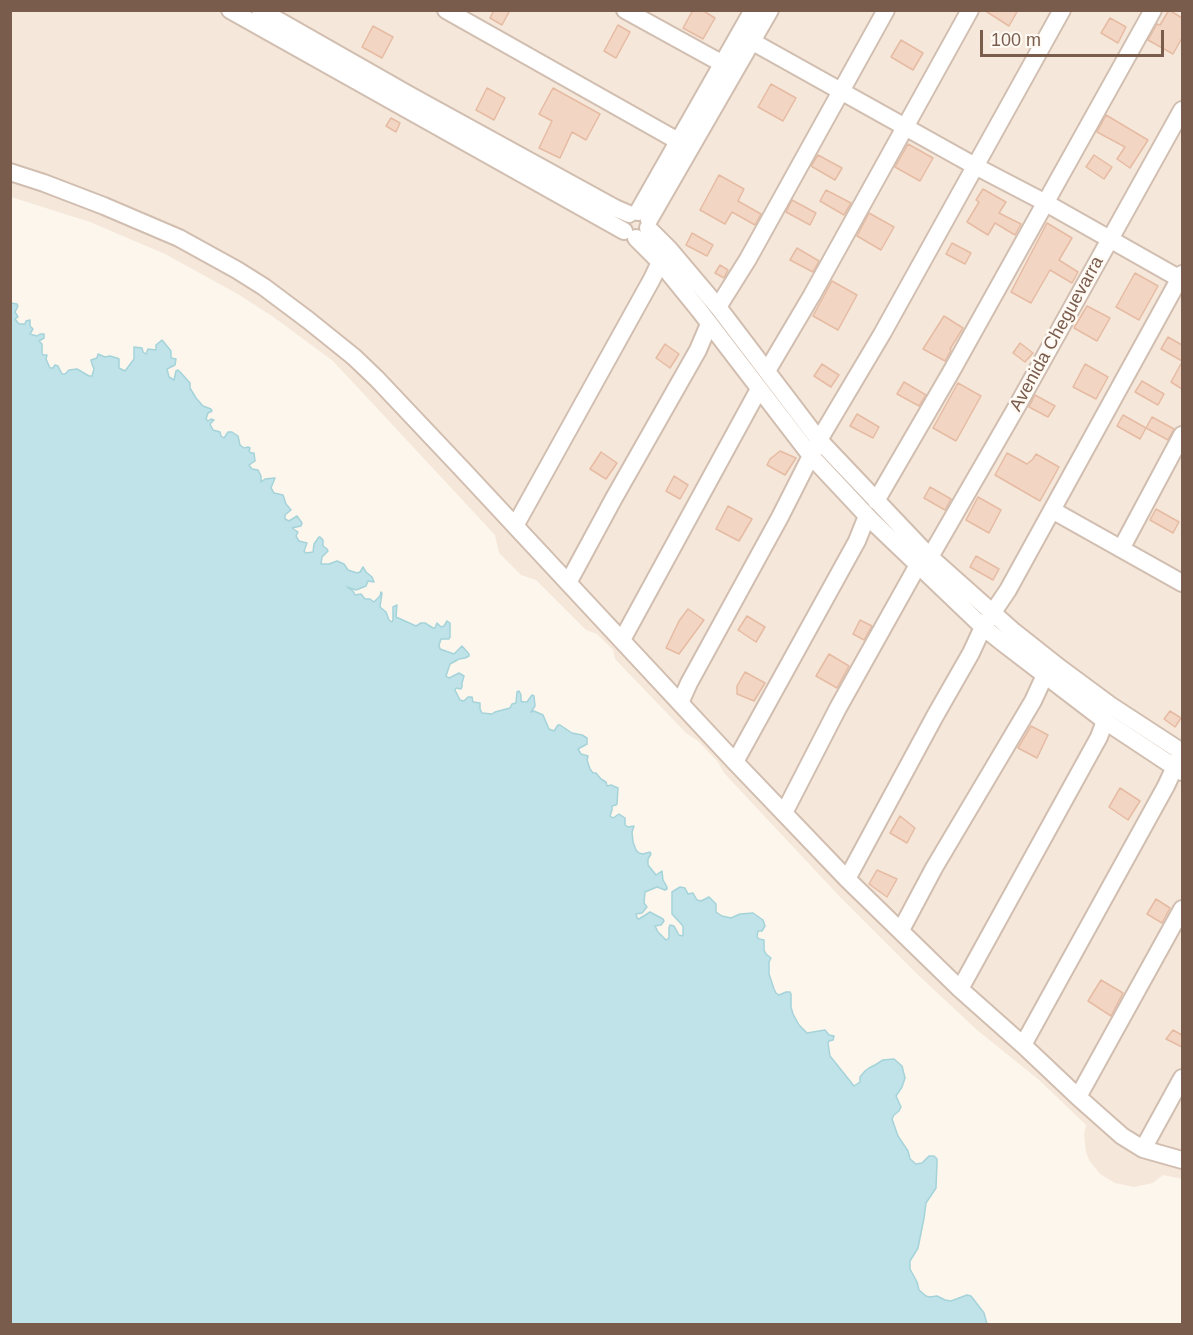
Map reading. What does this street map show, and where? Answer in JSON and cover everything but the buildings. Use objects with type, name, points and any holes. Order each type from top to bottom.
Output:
[{"type":"street","points":[[230,10],[637,224],[660,262],[811,456],[867,516],[924,561],[1045,675],[1105,721],[1180,761]]},
{"type":"street","points":[[260,10],[615,208],[669,249],[718,307],[819,440],[876,501],[924,561]]},
{"type":"street","points":[[446,10],[678,141]]},
{"type":"street","points":[[625,10],[723,64]]},
{"type":"street","points":[[637,224],[678,141],[753,10]]},
{"type":"street","points":[[637,224],[753,42],[770,10]]},
{"type":"street","points":[[718,307],[748,258],[886,10]]},
{"type":"street","points":[[768,371],[970,10]]},
{"type":"street","points":[[680,703],[795,490],[819,440],[882,334],[1062,10]]},
{"type":"street","points":[[876,501],[951,372],[1153,10]]},
{"type":"street","points":[[753,42],[1182,278],[1008,590],[987,620],[847,879]]},
{"type":"street","name":"Avenida Cheguevarra","points":[[784,813],[838,708],[1016,408],[1182,110]]},
{"type":"street","points":[[10,172],[44,183],[180,238],[264,287],[354,357],[847,879],[960,989],[1122,1136],[1143,1149],[1182,1160]]},
{"type":"street","points":[[515,526],[660,262]]},
{"type":"street","points":[[568,583],[698,350],[710,324]]},
{"type":"street","points":[[622,640],[759,389]]},
{"type":"street","points":[[1121,549],[1182,435]]},
{"type":"street","points":[[1052,510],[1182,583]]},
{"type":"street","points":[[735,762],[856,541],[867,516]]},
{"type":"street","points":[[987,620],[1052,661],[1180,761]]},
{"type":"street","points":[[901,930],[934,868],[1033,701],[1045,675]]},
{"type":"street","points":[[960,989],[1099,737],[1105,721]]},
{"type":"street","points":[[1023,1045],[1180,761]]},
{"type":"street","points":[[1078,1097],[1182,909]]},
{"type":"street","points":[[1143,1149],[1182,1078]]},
{"type":"shaded area","points":[[11,11],[1182,11],[1182,1179],[1163,1175],[1153,1183],[1134,1187],[1115,1183],[1100,1174],[1086,1152],[1084,1135],[1086,1125],[1039,1080],[977,1030],[840,897],[724,773],[718,762],[698,741],[686,733],[615,659],[613,650],[597,634],[586,630],[536,580],[521,575],[499,553],[495,535],[333,361],[272,316],[236,293],[165,254],[90,222],[11,197]]},
{"type":"water","points":[[11,303],[18,306],[15,312],[18,317],[15,319],[19,324],[25,324],[30,320],[30,326],[33,329],[30,334],[37,336],[44,334],[44,338],[39,341],[42,344],[42,353],[47,355],[46,359],[50,368],[58,366],[62,374],[77,369],[92,376],[94,369],[91,360],[97,358],[98,354],[119,359],[119,368],[125,371],[134,359],[134,347],[142,348],[146,354],[148,349],[156,350],[156,345],[162,340],[171,351],[171,358],[176,359],[175,365],[167,369],[169,377],[174,380],[178,370],[190,383],[190,388],[196,398],[203,406],[211,409],[206,419],[214,420],[210,424],[213,430],[220,432],[224,438],[228,432],[232,432],[238,436],[240,445],[250,448],[249,451],[254,453],[255,461],[249,465],[252,469],[258,470],[261,482],[275,478],[271,488],[274,493],[283,495],[291,510],[285,515],[285,519],[289,521],[297,516],[302,523],[301,526],[292,528],[298,532],[296,536],[299,541],[307,543],[304,551],[306,553],[313,552],[314,544],[320,537],[323,540],[323,546],[328,551],[322,557],[321,564],[337,561],[344,564],[348,570],[357,573],[363,567],[374,582],[368,581],[366,586],[356,590],[347,587],[355,595],[361,594],[365,599],[374,602],[381,592],[380,607],[392,622],[393,607],[397,605],[396,617],[416,626],[425,623],[435,628],[437,623],[441,627],[447,621],[450,623],[450,637],[441,639],[440,649],[454,654],[462,646],[469,654],[450,664],[446,676],[449,678],[459,673],[464,676],[461,689],[456,688],[455,690],[460,700],[464,701],[472,697],[473,702],[480,703],[482,713],[492,714],[510,708],[516,703],[519,691],[523,702],[527,702],[532,695],[534,696],[535,706],[531,712],[543,715],[549,729],[554,731],[560,725],[572,733],[587,738],[587,744],[578,749],[581,754],[588,756],[590,769],[606,782],[607,786],[618,788],[617,804],[612,806],[610,816],[613,818],[619,814],[625,818],[625,825],[634,826],[632,832],[636,850],[643,854],[650,852],[648,865],[656,875],[662,871],[667,887],[665,890],[657,887],[645,892],[644,903],[647,907],[642,913],[636,914],[637,918],[650,912],[663,919],[661,925],[655,926],[666,940],[669,938],[670,925],[674,926],[679,935],[683,936],[683,926],[672,914],[672,892],[680,887],[685,888],[688,894],[693,893],[697,900],[701,901],[709,897],[716,904],[716,912],[722,916],[731,918],[740,914],[753,913],[763,920],[765,926],[762,931],[758,931],[757,937],[764,940],[764,950],[771,958],[769,974],[776,993],[779,995],[790,992],[793,1014],[807,1033],[825,1030],[829,1035],[834,1036],[833,1040],[828,1043],[830,1056],[854,1086],[860,1082],[860,1077],[865,1071],[883,1060],[894,1059],[902,1066],[905,1078],[896,1096],[901,1107],[892,1119],[898,1136],[908,1151],[910,1159],[916,1164],[922,1163],[929,1156],[937,1159],[936,1188],[926,1203],[918,1248],[910,1261],[910,1269],[919,1290],[926,1296],[937,1296],[951,1301],[967,1295],[971,1296],[984,1313],[987,1324],[11,1324]]}]
